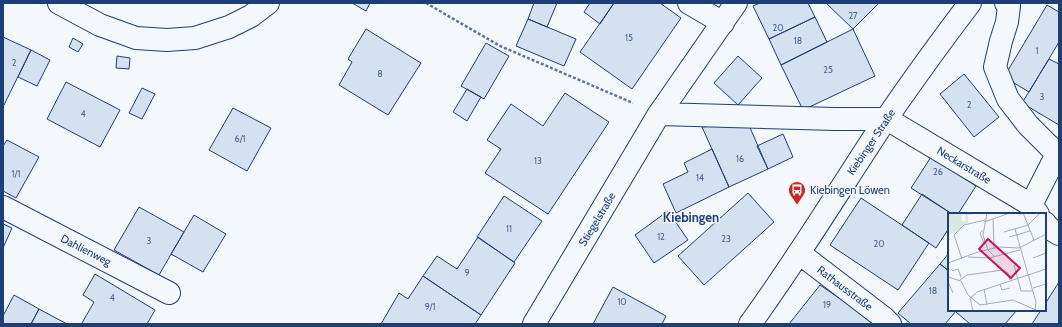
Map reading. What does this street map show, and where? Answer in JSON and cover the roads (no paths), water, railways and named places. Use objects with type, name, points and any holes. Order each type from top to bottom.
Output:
[{"type":"street","points":[[59,3],[100,25],[136,38],[167,40],[195,38],[229,27],[251,16],[268,3]]},
{"type":"street","points":[[689,3],[723,23]]},
{"type":"street","name":"Stiegelstraße","points":[[534,324],[659,114],[736,3]]},
{"type":"street","name":"Kiebinger Straße","points":[[750,324],[799,253],[887,119],[942,40],[970,3]]},
{"type":"street","points":[[1006,3],[1009,6],[1007,22],[995,67],[1008,99],[1028,126],[1058,154],[1035,210]]},
{"type":"street","points":[[659,114],[887,119]]},
{"type":"street","name":"Neckarstraße","points":[[887,119],[1035,210]]},
{"type":"street","name":"Dahlienweg","points":[[3,207],[169,293]]},
{"type":"street","points":[[1046,224],[1049,228],[1059,234]]},
{"type":"street","name":"Rathausstraße","points":[[799,253],[890,324]]},
{"type":"place","name":"Kiebingen Löwen","points":[[797,205]]},
{"type":"district","name":"Kiebingen","points":[[691,217]]}]
